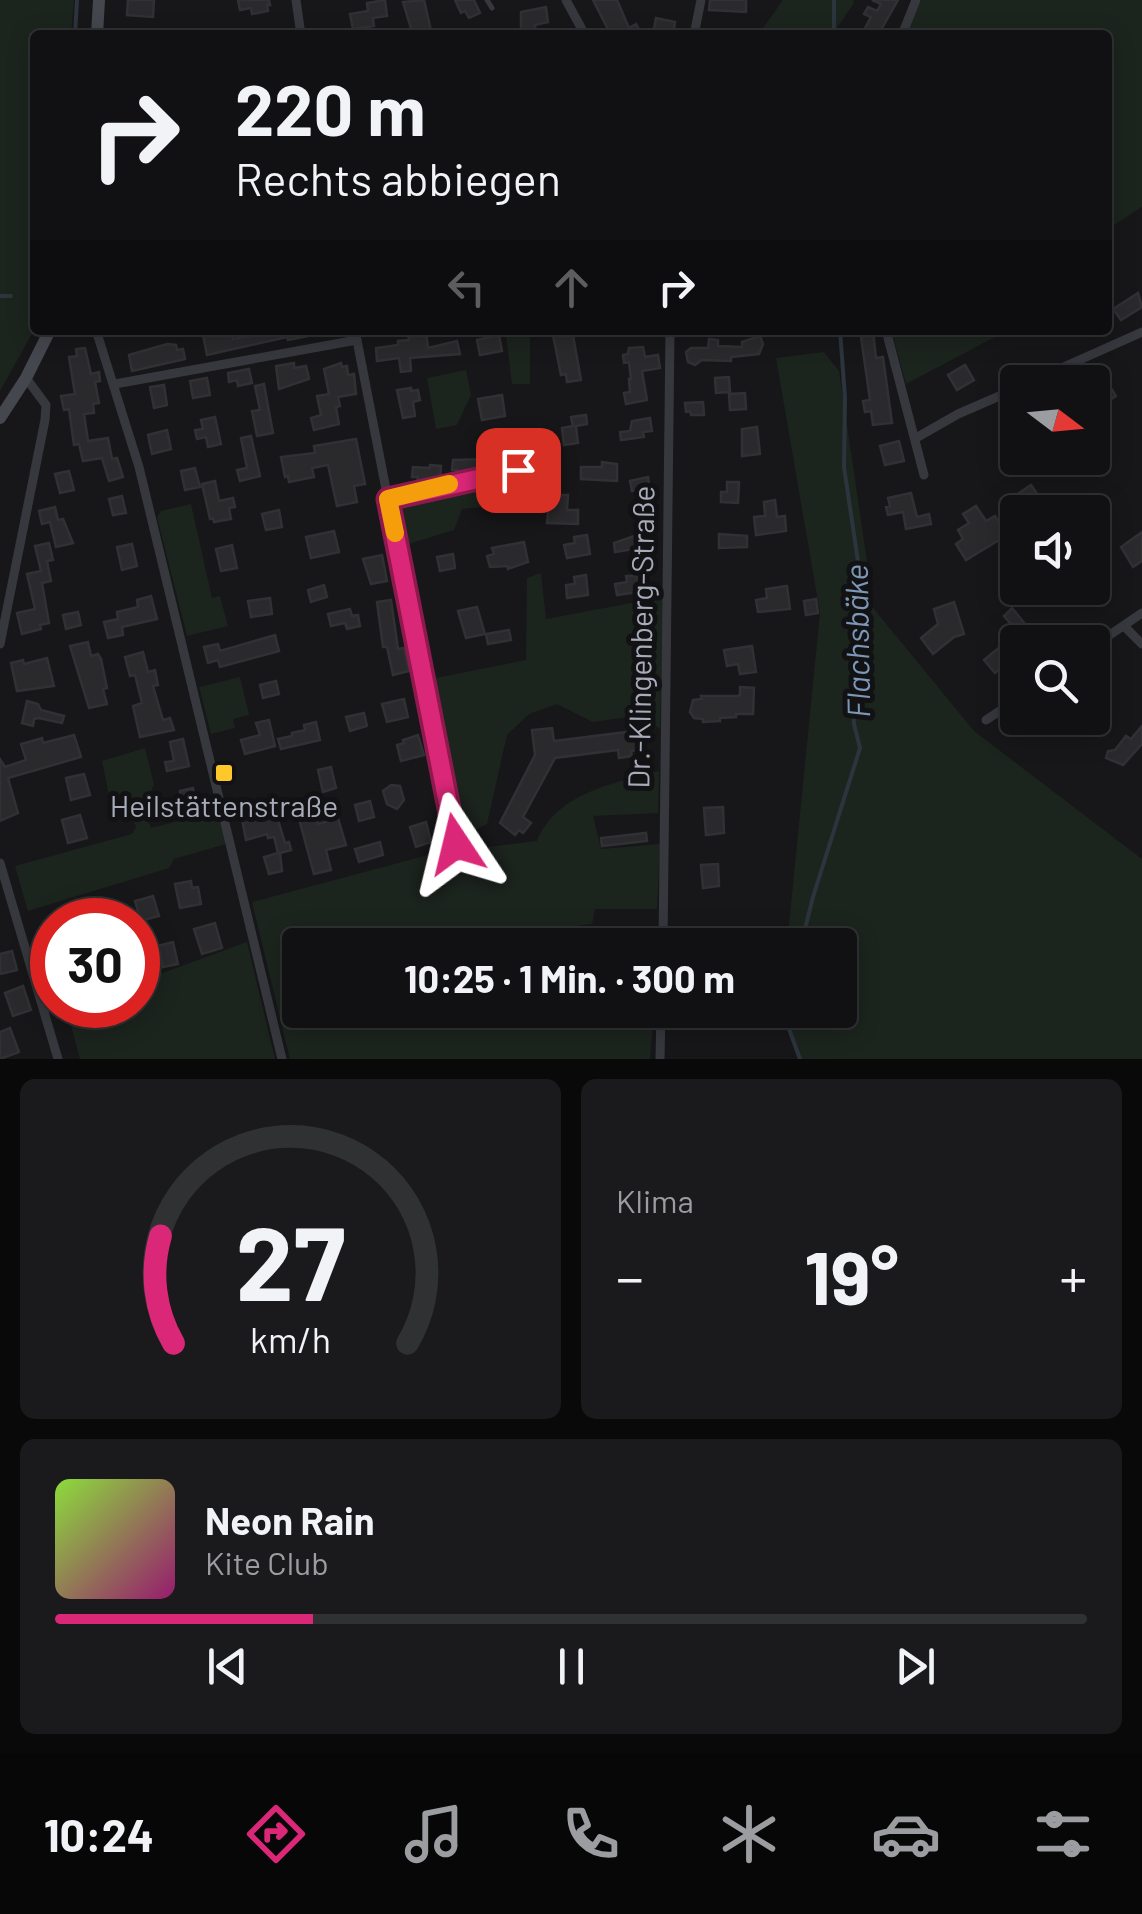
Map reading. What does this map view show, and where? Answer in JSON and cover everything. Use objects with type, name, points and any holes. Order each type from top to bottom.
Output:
[{"type":"main road","points":[[97,30],[99,0]]},
{"type":"main road","points":[[0,418],[48,335]]},
{"type":"street","points":[[296,0],[300,30]]},
{"type":"street","points":[[566,0],[582,30]]},
{"type":"street","points":[[695,30],[701,0]]},
{"type":"street","points":[[904,30],[916,0]]},
{"type":"street","points":[[1068,365],[1142,332]]},
{"type":"street","points":[[98,335],[138,466],[282,1059]]},
{"type":"street","points":[[115,384],[356,335],[456,849]]},
{"type":"street","name":"Dr.-Klingenberg-Straße","points":[[662,928],[670,335]]},
{"type":"street","points":[[887,335],[924,475]]},
{"type":"street","points":[[0,644],[46,420],[46,405],[26,378]]},
{"type":"street","points":[[916,438],[1000,396]]},
{"type":"street","points":[[1110,635],[1142,613]]},
{"type":"street","points":[[1124,626],[1142,644]]},
{"type":"street","points":[[986,720],[1000,710]]},
{"type":"street","points":[[0,863],[58,1059]]},
{"type":"street","points":[[660,1059],[661,1028]]},
{"type":"lane","points":[[487,0],[492,8]]},
{"type":"lane","points":[[388,499],[518,470]]},
{"type":"shaded area","points":[[0,0],[74,0],[71,30],[30,30],[31,335],[0,391]]},
{"type":"shaded area","points":[[783,0],[854,3],[835,30],[762,30]]},
{"type":"shaded area","points":[[921,0],[1142,0],[1142,207],[1112,226],[1112,30],[908,30]]},
{"type":"shaded area","points":[[506,335],[530,335],[530,384],[512,384]]},
{"type":"shaded area","points":[[892,335],[999,335],[906,384]]},
{"type":"shaded area","points":[[824,352],[839,371],[874,609],[974,731],[1142,859],[1142,1059],[799,1059],[787,1028],[857,1028],[857,928],[789,928],[820,613],[776,358]]},
{"type":"shaded area","points":[[466,370],[471,395],[457,425],[436,429],[427,378]]},
{"type":"shaded area","points":[[503,475],[500,505],[462,509],[454,530],[408,544],[401,496]]},
{"type":"shaded area","points":[[191,504],[212,598],[220,596],[228,626],[187,636],[157,517],[161,511]]},
{"type":"shaded area","points":[[541,573],[546,619],[663,597],[660,729],[643,715],[593,722],[557,704],[529,714],[507,735],[487,824],[461,837],[431,679],[526,660],[527,578]]},
{"type":"shaded area","points":[[240,677],[249,715],[233,719],[235,728],[211,734],[199,687]]},
{"type":"shaded area","points":[[145,748],[154,784],[144,809],[151,828],[217,811],[226,844],[174,859],[169,868],[71,898],[30,898],[28,911],[15,866],[132,834],[136,827],[128,806],[110,801],[102,761]]},
{"type":"shaded area","points":[[659,771],[658,813],[593,816],[601,849],[660,844],[657,909],[595,909],[592,924],[576,928],[282,928],[282,1026],[252,902],[432,854],[537,841],[558,811],[606,786]]},
{"type":"shaded area","points":[[247,942],[275,1059],[80,1059],[72,1028],[160,1028],[160,974]]},
{"type":"shaded area","points":[[282,1028],[653,1028],[650,1059],[290,1059]]},
{"type":"building","points":[[128,0],[154,0],[153,17],[127,15]]},
{"type":"building","points":[[238,0],[269,0],[270,5],[268,11],[252,14],[251,8],[240,10]]},
{"type":"building","points":[[385,0],[387,16],[373,18],[374,26],[353,29],[350,14],[368,11],[367,3]]},
{"type":"building","points":[[424,0],[431,30],[411,30],[403,2]]},
{"type":"building","points":[[455,0],[474,0],[480,13],[469,18],[465,11],[461,13]]},
{"type":"building","points":[[593,0],[617,0],[629,28],[636,24],[639,30],[608,30]]},
{"type":"building","points":[[710,0],[746,0],[746,12],[709,10]]},
{"type":"building","points":[[872,0],[898,0],[881,30],[864,30],[871,17],[864,14],[868,7],[877,11],[881,4]]},
{"type":"building","points":[[546,7],[548,22],[535,25],[536,30],[521,30],[521,12]]},
{"type":"building","points":[[656,18],[675,22],[674,30],[654,30]]},
{"type":"building","points":[[1138,293],[1142,307],[1121,320],[1113,309]]},
{"type":"building","points":[[203,335],[232,335],[233,339],[313,335],[288,340],[287,337],[207,355]]},
{"type":"building","points":[[408,335],[426,335],[428,348],[457,341],[460,354],[410,358],[411,371],[401,372],[399,358],[377,361],[376,348],[409,340]]},
{"type":"building","points":[[499,335],[502,351],[480,355],[477,340]]},
{"type":"building","points":[[553,335],[573,335],[581,380],[567,382],[566,374],[561,375]]},
{"type":"building","points":[[861,335],[874,335],[876,358],[883,357],[892,423],[873,425],[871,411],[865,412],[863,401],[870,400]]},
{"type":"building","points":[[760,336],[763,344],[759,354],[731,357],[731,361],[702,360],[695,365],[688,362],[686,352],[691,348],[708,348],[709,339],[718,340],[718,346],[742,347],[742,342]]},
{"type":"building","points":[[167,344],[183,349],[185,359],[132,371],[129,355]]},
{"type":"building","points":[[643,347],[645,357],[658,355],[660,368],[642,371],[647,400],[626,404],[624,393],[630,392],[631,379],[629,362],[624,363],[623,355],[628,354],[629,348]]},
{"type":"building","points":[[85,348],[91,374],[99,372],[100,381],[95,382],[99,403],[93,404],[94,413],[84,414],[88,441],[108,438],[112,459],[117,458],[123,477],[109,481],[102,458],[83,461],[79,444],[74,445],[69,409],[64,410],[61,396],[75,394],[69,357],[77,356],[76,349]]},
{"type":"building","points":[[294,363],[294,368],[306,366],[309,379],[279,389],[276,366]]},
{"type":"building","points":[[341,363],[342,367],[347,366],[348,375],[354,374],[356,394],[338,397],[339,424],[314,430],[311,418],[321,415],[317,396],[329,394],[324,369]]},
{"type":"building","points":[[965,365],[974,380],[957,390],[948,375]]},
{"type":"building","points":[[249,369],[252,383],[238,386],[237,380],[229,382],[228,373]]},
{"type":"building","points":[[729,377],[730,392],[716,393],[715,378]]},
{"type":"building","points":[[207,378],[210,395],[193,398],[190,381]]},
{"type":"building","points":[[264,384],[273,433],[257,436],[252,411],[260,410],[255,386]]},
{"type":"building","points":[[164,385],[167,405],[154,408],[150,387]]},
{"type":"building","points":[[397,390],[418,390],[420,400],[413,402],[415,416],[403,418]]},
{"type":"building","points":[[745,393],[746,409],[730,410],[729,394]]},
{"type":"building","points":[[502,395],[505,416],[482,420],[478,399]]},
{"type":"building","points":[[703,402],[704,415],[686,412],[685,403]]},
{"type":"building","points":[[586,415],[587,424],[576,426],[578,443],[564,445],[562,428],[573,426],[571,417]]},
{"type":"building","points":[[215,417],[221,444],[208,447],[206,437],[197,439],[195,430],[203,429],[201,420]]},
{"type":"building","points":[[650,418],[652,431],[643,432],[644,437],[621,440],[620,432],[630,431],[632,421]]},
{"type":"building","points":[[757,427],[760,454],[742,456],[742,429]]},
{"type":"building","points":[[167,430],[171,449],[152,454],[148,435]]},
{"type":"building","points":[[251,436],[260,476],[240,481],[237,470],[247,468],[241,438]]},
{"type":"building","points":[[356,439],[365,484],[354,486],[357,502],[337,506],[328,465],[312,468],[314,477],[289,482],[285,477],[281,457],[315,453],[314,446]]},
{"type":"building","points":[[899,441],[904,461],[885,465],[880,446]]},
{"type":"building","points":[[504,450],[516,451],[515,464],[480,467],[480,472],[466,475],[452,470],[453,460],[487,459],[487,452],[504,454]]},
{"type":"building","points":[[602,462],[617,464],[617,481],[581,479],[581,467],[602,467]]},
{"type":"building","points":[[441,466],[440,481],[417,482],[418,477],[412,477],[413,467]]},
{"type":"building","points":[[195,468],[200,487],[185,490],[181,471]]},
{"type":"building","points":[[69,471],[74,490],[60,493],[55,474]]},
{"type":"building","points":[[648,477],[651,498],[639,500],[630,481]]},
{"type":"building","points":[[215,481],[219,501],[233,498],[235,507],[229,508],[231,519],[210,519],[202,484]]},
{"type":"building","points":[[727,482],[739,482],[738,503],[721,502]]},
{"type":"building","points":[[1031,485],[1038,495],[1016,495]]},
{"type":"building","points":[[911,493],[917,517],[929,514],[931,524],[906,529],[903,512],[888,515],[888,498]]},
{"type":"building","points":[[550,495],[568,495],[567,510],[578,510],[578,524],[547,523]]},
{"type":"building","points":[[122,496],[126,513],[113,515],[109,499]]},
{"type":"building","points":[[775,500],[777,517],[785,516],[786,531],[756,535],[754,517],[765,516],[764,502]]},
{"type":"building","points":[[976,506],[986,521],[995,516],[1000,524],[1000,539],[966,560],[956,544],[963,539],[958,530],[969,523],[963,514]]},
{"type":"building","points":[[55,507],[58,520],[63,519],[73,543],[56,547],[50,522],[42,524],[39,511]]},
{"type":"building","points":[[279,510],[282,527],[266,530],[262,514]]},
{"type":"building","points":[[649,525],[652,546],[615,552],[614,543],[637,535],[636,527]]},
{"type":"building","points":[[334,531],[339,552],[311,558],[306,537]]},
{"type":"building","points":[[1142,532],[1142,561],[1133,567],[1121,547]]},
{"type":"building","points":[[719,534],[747,536],[747,547],[719,548]]},
{"type":"building","points":[[587,535],[590,554],[567,558],[564,545],[575,543],[574,537]]},
{"type":"building","points":[[524,542],[528,562],[508,569],[490,567],[487,556],[494,554],[492,548]]},
{"type":"building","points":[[49,543],[53,560],[47,561],[51,581],[42,583],[49,623],[22,634],[17,613],[35,609],[27,574],[41,571],[35,546]]},
{"type":"building","points":[[132,544],[137,566],[122,570],[117,547]]},
{"type":"building","points":[[232,545],[237,568],[221,571],[216,549]]},
{"type":"building","points":[[453,554],[455,568],[440,571],[437,557]]},
{"type":"building","points":[[382,555],[387,581],[371,584],[363,559]]},
{"type":"building","points":[[586,575],[588,595],[567,598],[566,585],[575,584],[574,577]]},
{"type":"building","points":[[637,575],[639,592],[617,595],[615,584],[627,582],[626,576]]},
{"type":"building","points":[[324,585],[327,597],[311,602],[308,590]]},
{"type":"building","points":[[787,586],[790,609],[758,612],[756,600],[767,598],[766,589]]},
{"type":"building","points":[[151,596],[157,619],[122,627],[123,635],[108,638],[104,622],[118,619],[117,612],[138,607],[137,600]]},
{"type":"building","points":[[270,598],[272,614],[251,617],[248,601]]},
{"type":"building","points":[[816,599],[818,613],[806,615],[804,601]]},
{"type":"building","points":[[391,600],[398,649],[404,648],[409,671],[393,675],[387,647],[383,647],[377,602]]},
{"type":"building","points":[[954,602],[964,634],[933,654],[921,638],[938,624],[934,609]]},
{"type":"building","points":[[477,607],[485,634],[466,638],[458,611]]},
{"type":"building","points":[[1012,608],[1026,625],[1012,625],[1004,616]]},
{"type":"building","points":[[350,609],[352,616],[358,615],[360,626],[331,626],[328,614]]},
{"type":"building","points":[[78,612],[81,625],[66,629],[63,615]]},
{"type":"building","points":[[509,630],[511,640],[488,644],[486,634]]},
{"type":"building","points":[[275,635],[279,651],[220,667],[218,660],[208,663],[204,647],[218,644],[220,651]]},
{"type":"building","points":[[88,642],[91,656],[98,654],[101,659],[107,688],[103,689],[107,704],[89,708],[70,646]]},
{"type":"building","points":[[752,646],[756,672],[740,674],[738,664],[727,666],[724,650]]},
{"type":"building","points":[[1000,647],[1000,669],[995,673],[984,660]]},
{"type":"building","points":[[143,652],[148,672],[155,670],[158,685],[153,686],[163,720],[170,718],[174,730],[140,737],[133,706],[142,703],[135,675],[130,676],[125,657]]},
{"type":"building","points":[[47,658],[54,686],[17,691],[11,663]]},
{"type":"building","points":[[276,681],[279,694],[263,698],[260,685]]},
{"type":"building","points":[[740,687],[754,688],[753,714],[703,722],[690,712],[693,700],[702,699],[701,696],[737,696]]},
{"type":"building","points":[[404,699],[408,717],[387,722],[382,704]]},
{"type":"building","points":[[27,701],[38,704],[41,710],[64,716],[62,723],[39,718],[34,719],[33,726],[22,723]]},
{"type":"building","points":[[364,713],[367,726],[350,731],[346,717]]},
{"type":"building","points":[[269,720],[275,746],[245,754],[241,740],[260,735],[256,723]]},
{"type":"building","points":[[316,722],[320,740],[281,749],[278,739]]},
{"type":"building","points":[[1142,726],[1142,744],[1123,765],[1106,758],[1108,751],[1115,750],[1126,736],[1131,739]]},
{"type":"building","points":[[552,728],[554,741],[635,731],[638,750],[631,751],[632,756],[619,758],[618,750],[555,758],[523,817],[531,823],[523,833],[519,830],[515,835],[500,823],[535,755],[532,730]]},
{"type":"building","points":[[74,735],[81,757],[8,778],[18,813],[0,821],[0,759],[5,767],[26,760],[21,744]]},
{"type":"building","points":[[418,735],[424,755],[401,761],[397,745]]},
{"type":"building","points":[[183,739],[189,766],[167,771],[165,762],[174,761],[170,742]]},
{"type":"building","points":[[331,767],[336,788],[323,792],[318,770]]},
{"type":"building","points":[[84,774],[90,795],[71,800],[66,778]]},
{"type":"building","points":[[391,785],[400,786],[404,800],[397,809],[387,804],[383,791]]},
{"type":"building","points":[[193,788],[198,812],[182,815],[180,791]]},
{"type":"building","points":[[370,801],[374,817],[359,821],[355,805]]},
{"type":"building","points":[[313,804],[318,824],[338,818],[346,845],[326,850],[331,870],[314,874],[296,808]]},
{"type":"building","points":[[723,807],[724,833],[706,835],[704,808]]},
{"type":"building","points":[[275,810],[291,850],[280,853],[282,871],[269,874],[264,857],[278,853],[274,837],[268,838],[267,834],[246,840],[242,819]]},
{"type":"building","points":[[80,815],[87,838],[68,843],[62,820]]},
{"type":"building","points":[[426,822],[431,842],[416,847],[410,827]]},
{"type":"building","points":[[646,833],[647,841],[602,846],[601,838]]},
{"type":"building","points":[[380,842],[383,855],[359,862],[355,849]]},
{"type":"building","points":[[718,864],[719,886],[703,888],[701,865]]},
{"type":"building","points":[[191,881],[192,888],[198,887],[201,904],[180,908],[175,884]]},
{"type":"building","points":[[215,923],[222,948],[202,954],[194,929]]},
{"type":"building","points":[[173,942],[178,964],[163,967],[160,945]]},
{"type":"building","points":[[12,951],[17,970],[0,974],[0,954]]},
{"type":"building","points":[[23,986],[30,1010],[13,1016],[5,993]]},
{"type":"building","points":[[10,1028],[19,1052],[0,1059],[0,1032]]},
{"type":"waterway","points":[[75,30],[77,0]]},
{"type":"waterway","name":"Flachsbäke","points":[[834,0],[834,30]]},
{"type":"waterway","points":[[0,296],[11,296]]},
{"type":"waterway","name":"Flachsbäke","points":[[805,928],[860,748],[854,724],[852,650],[863,595],[844,467],[840,335]]},
{"type":"waterway","name":"Flachsbäke","points":[[789,1028],[800,1059]]},
{"type":"slow traffic","points":[[395,533],[388,499],[449,484]]},
{"type":"place","name":"Heilstättenstraße","points":[[224,773]]},
{"type":"route","points":[[456,844],[388,499],[518,470]]}]
